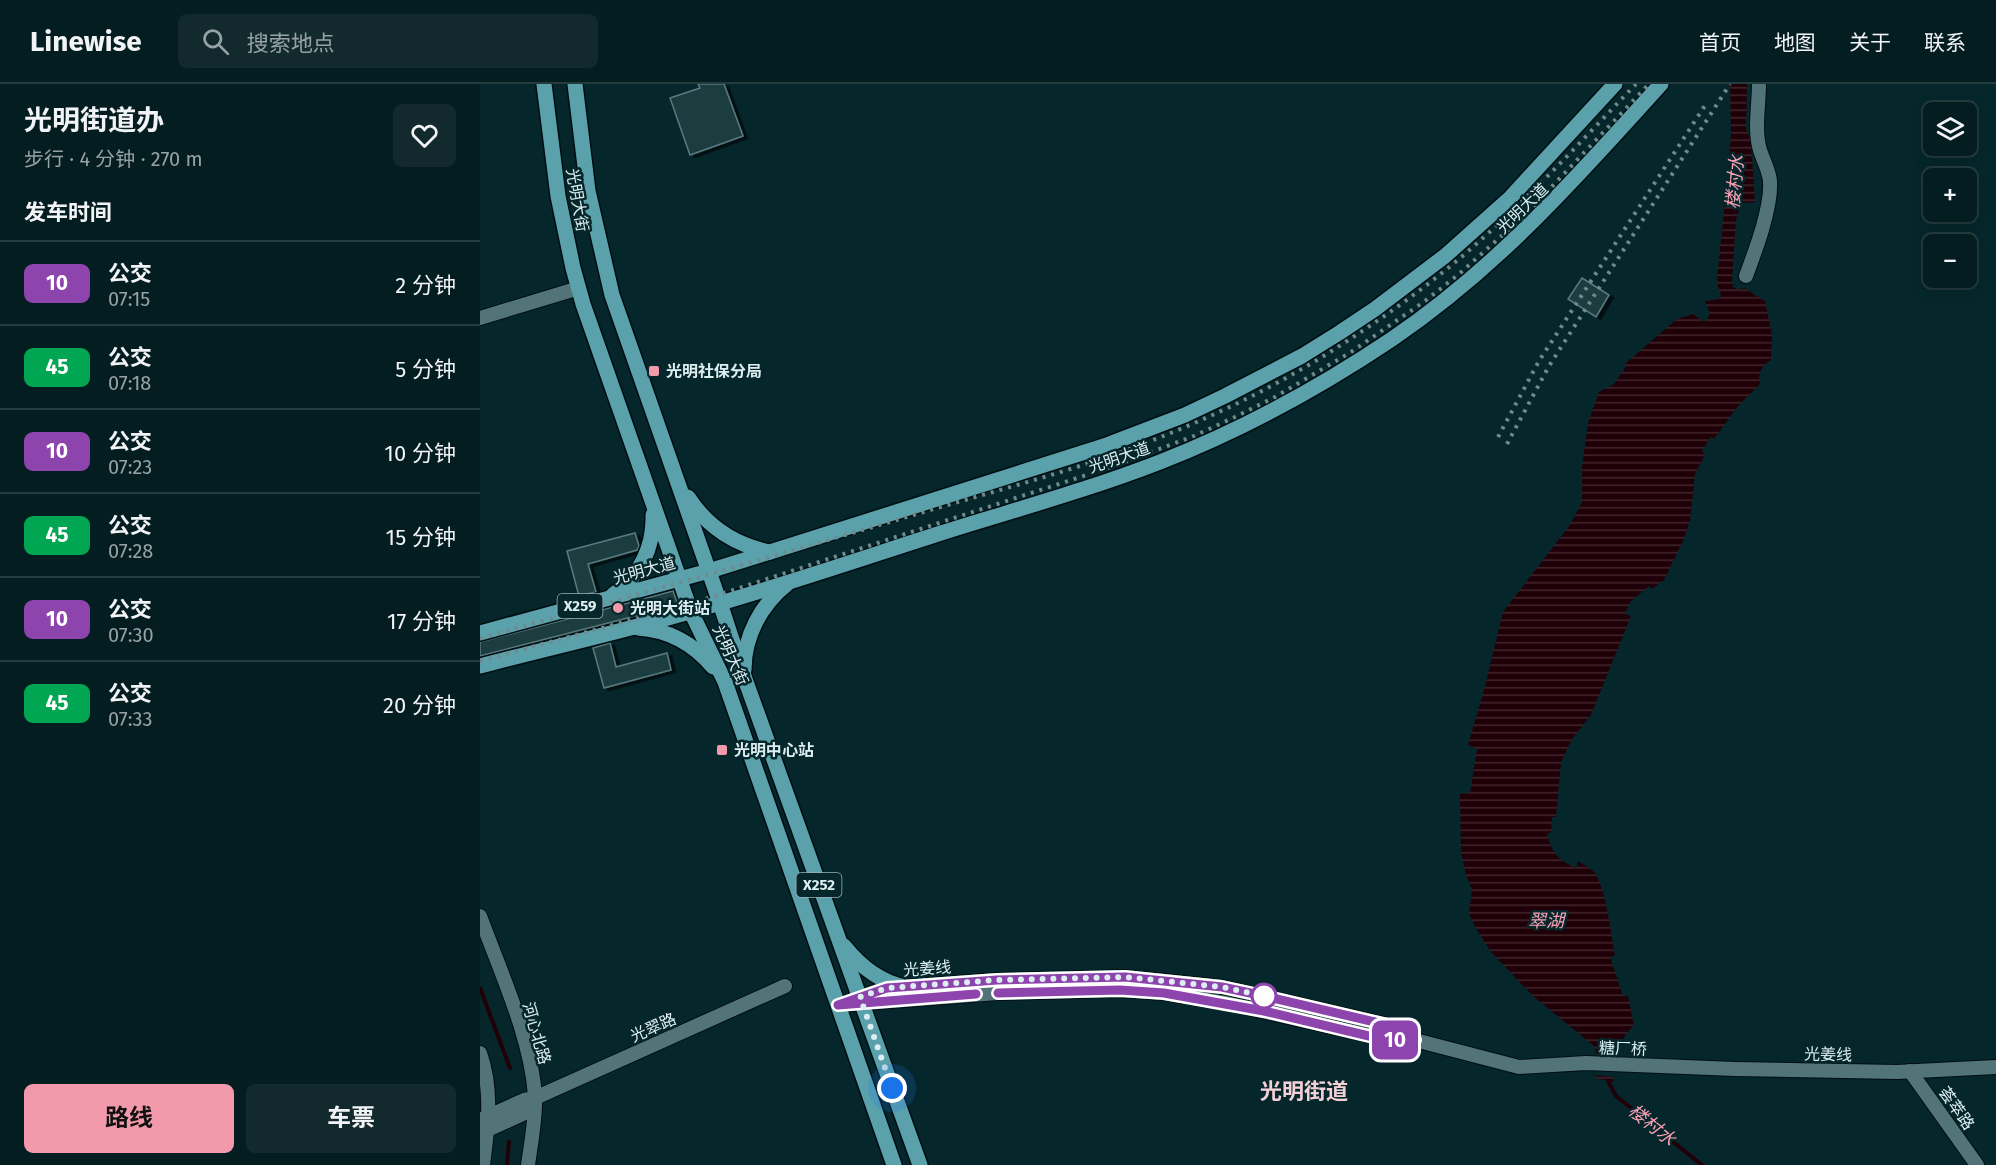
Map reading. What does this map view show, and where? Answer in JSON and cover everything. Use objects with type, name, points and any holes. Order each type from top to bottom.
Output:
[{"type":"main road","name":"光明大街","points":[[544,84],[558,196],[579,288],[595,339],[691,612],[725,682],[894,1165]]},
{"type":"main road","name":"光明大街","points":[[575,84],[588,191],[603,261],[623,330],[745,679],[920,1165]]},
{"type":"main road","name":"光明大道","points":[[480,633],[709,571],[1104,446],[1185,415],[1264,377],[1339,333],[1402,290],[1445,256],[1517,190],[1615,84]]},
{"type":"main road","name":"光明大道","points":[[480,666],[691,612],[791,581],[1115,478],[1157,463],[1240,427],[1319,385],[1395,337],[1467,282],[1501,253],[1565,190],[1657,88]]},
{"type":"main road","points":[[678,482],[699,512],[717,530],[745,546],[770,552]]},
{"type":"main road","points":[[607,599],[633,576],[645,557],[654,523],[652,500]]},
{"type":"main road","points":[[745,679],[746,651],[755,624],[770,600],[791,581]]},
{"type":"main road","points":[[629,627],[649,629],[680,639],[694,648],[725,682]]},
{"type":"main road","points":[[838,938],[851,955],[879,978],[905,987]]},
{"type":"street","points":[[1746,276],[1761,234],[1770,182],[1760,149],[1758,133],[1759,84]]},
{"type":"street","points":[[480,318],[579,288]]},
{"type":"street","name":"河心北路","points":[[480,916],[521,1029],[531,1065],[535,1098],[528,1165]]},
{"type":"street","name":"光姜线","points":[[861,1000],[887,988],[997,980],[1125,977],[1222,987],[1392,1026],[1415,1040],[1519,1067],[1586,1063]]},
{"type":"street","name":"光翠路","points":[[484,1125],[525,1113],[535,1098],[785,986]]},
{"type":"street","name":"光姜线","points":[[838,1005],[861,1000],[1120,990],[1164,993],[1226,1003],[1390,1041],[1415,1040]]},
{"type":"street","points":[[480,1053],[488,1087],[483,1165]]},
{"type":"street","name":"糖厂桥","points":[[1586,1063],[1658,1066]]},
{"type":"street","name":"光姜线","points":[[1658,1066],[1910,1071],[1996,1067]]},
{"type":"street","name":"荟萃路","points":[[1910,1071],[1977,1165]]},
{"type":"water","name":"翠湖","points":[[1730,84],[1747,84],[1746,128],[1751,143],[1755,202],[1741,203],[1736,220],[1732,281],[1733,287],[1738,290],[1744,288],[1765,301],[1772,335],[1771,360],[1761,370],[1760,384],[1738,406],[1714,439],[1711,437],[1702,451],[1705,455],[1695,474],[1690,521],[1664,580],[1652,589],[1649,586],[1630,602],[1625,614],[1631,616],[1591,715],[1572,739],[1561,762],[1556,817],[1552,817],[1551,832],[1547,834],[1553,851],[1560,859],[1576,868],[1578,861],[1594,872],[1605,899],[1615,955],[1610,957],[1623,996],[1628,996],[1634,1025],[1628,1031],[1618,1051],[1613,1082],[1595,1078],[1597,1056],[1594,1046],[1533,996],[1491,952],[1477,930],[1469,914],[1472,889],[1461,853],[1460,794],[1470,793],[1477,749],[1468,745],[1503,612],[1570,525],[1582,502],[1582,467],[1588,423],[1599,392],[1614,384],[1626,363],[1677,319],[1693,314],[1702,321],[1706,321],[1710,314],[1705,301],[1719,299],[1721,295],[1717,278],[1729,164]]},
{"type":"pier","points":[[1593,1054],[1618,1055],[1616,1077],[1592,1075]]},
{"type":"building","points":[[698,84],[724,84],[743,136],[690,155],[670,98],[700,88]]},
{"type":"building","points":[[1582,278],[1609,295],[1596,317],[1568,299]]},
{"type":"building","points":[[635,533],[639,546],[637,550],[588,564],[596,592],[579,596],[567,551]]},
{"type":"building","points":[[673,591],[678,605],[480,656],[480,642]]},
{"type":"building","points":[[610,643],[616,667],[667,653],[671,670],[604,688],[593,648]]},
{"type":"waterway","points":[[480,988],[510,1068]]},
{"type":"waterway","name":"楼村水","points":[[1608,1081],[1616,1096],[1702,1165]]},
{"type":"waterway","points":[[507,1165],[509,1142]]},
{"type":"railway","points":[[480,638],[1060,472],[1119,453],[1200,421],[1275,384],[1324,356],[1383,317],[1434,279],[1523,201],[1636,84]]},
{"type":"railway","points":[[480,661],[687,605],[1111,467],[1194,436],[1235,417],[1275,397],[1351,352],[1425,301],[1459,274],[1526,214],[1649,84]]},
{"type":"railway","points":[[1507,444],[1549,366],[1730,84]]},
{"type":"railway","points":[[1498,437],[1539,361],[1706,104]]},
{"type":"bus line","name":"10","points":[[976,994],[838,1005],[887,988],[997,980],[1125,977],[1222,987],[1264,996],[1392,1026],[1415,1040],[1390,1041],[1264,1011],[1164,993],[1120,990],[998,993]]},
{"type":"place","name":"光明社保分局","points":[[654,371]]},
{"type":"place","name":"光明大街站","points":[[618,608]]},
{"type":"place","name":"光明中心站","points":[[722,750]]},
{"type":"district","name":"光明街道","points":[[1304,1091]]},
{"type":"route","points":[[892,1088],[860,997],[876,990],[997,980],[1125,977],[1222,987],[1264,996]]}]
